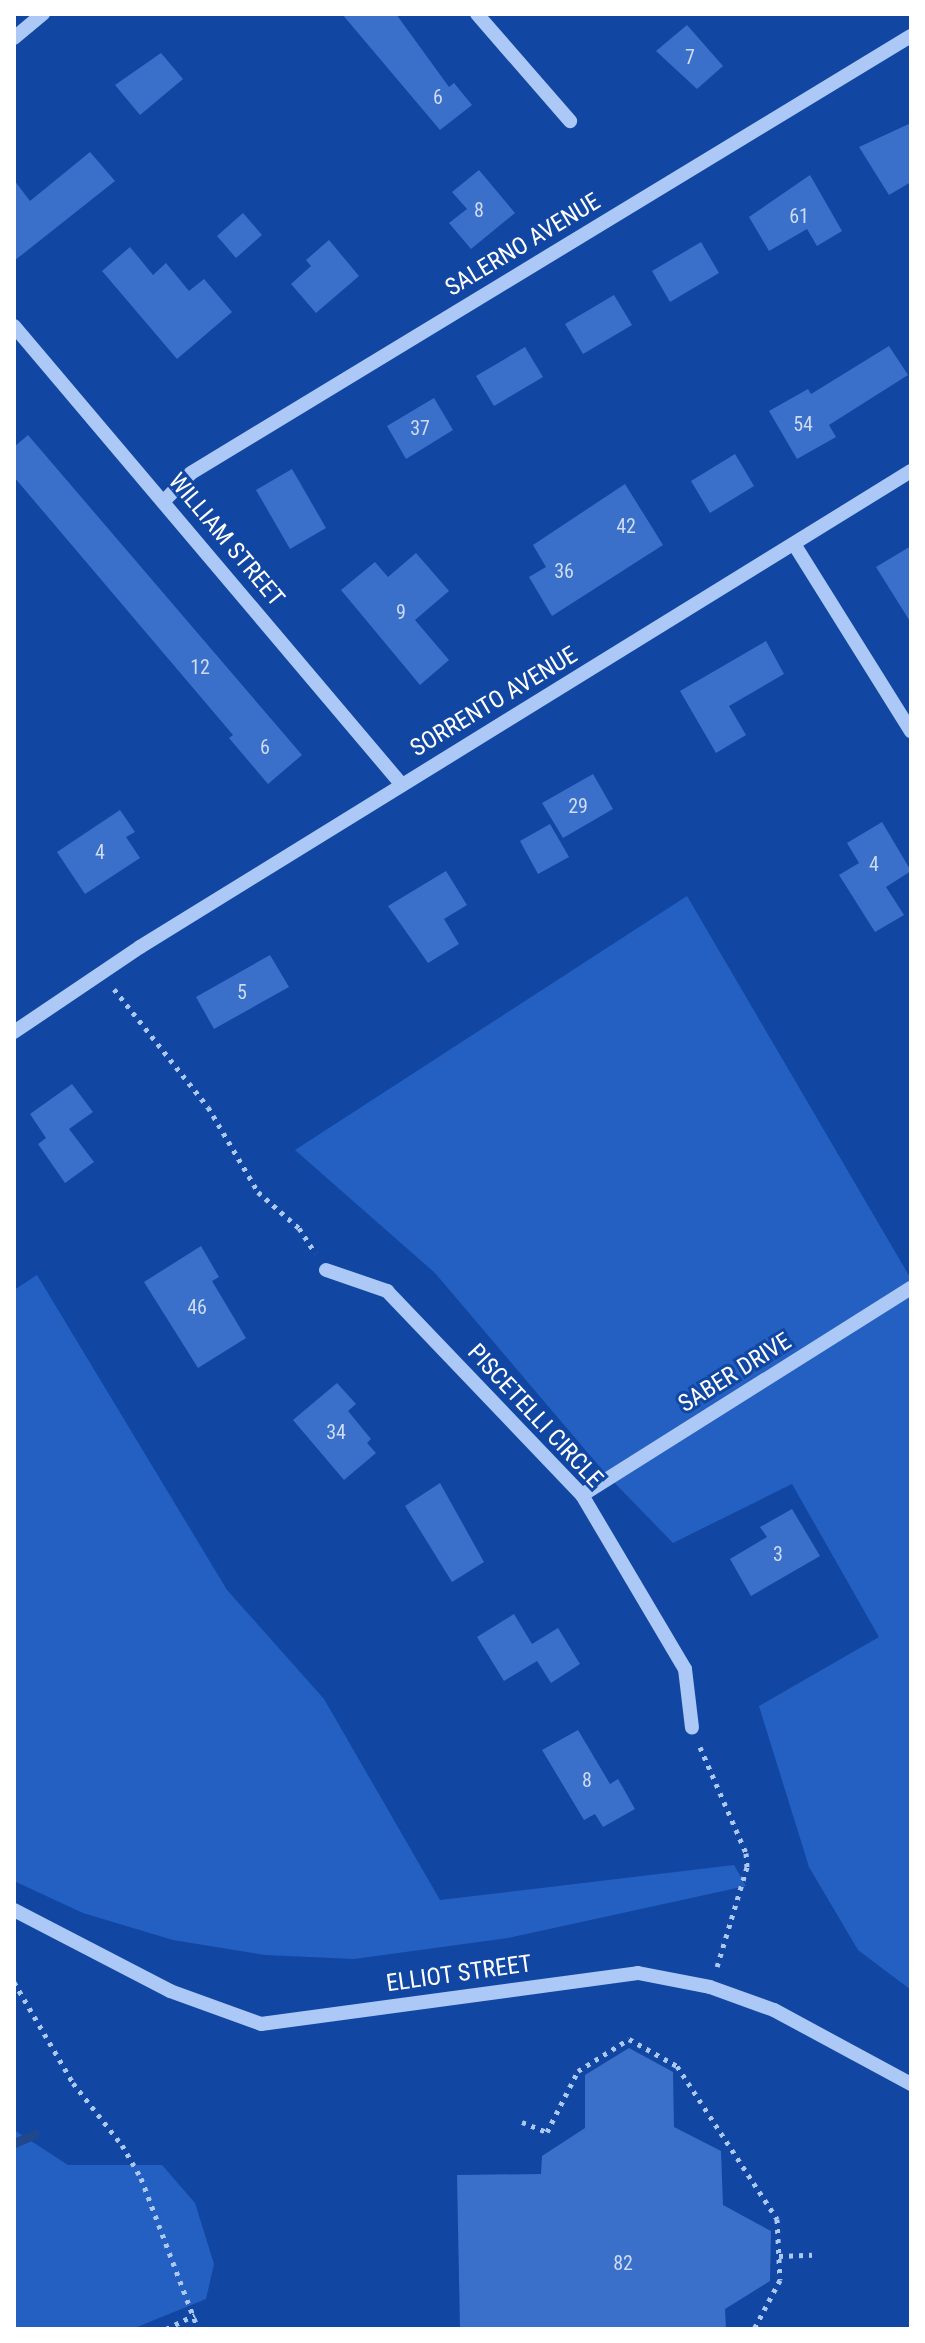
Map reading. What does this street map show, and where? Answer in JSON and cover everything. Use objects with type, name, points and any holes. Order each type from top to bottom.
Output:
[{"type":"street","points":[[14,38],[43,14]]},
{"type":"street","points":[[477,14],[570,121]]},
{"type":"street","name":"SALERNO AVENUE","points":[[165,500],[191,473],[911,36]]},
{"type":"street","name":"WILLIAM STREET","points":[[14,326],[165,500],[402,785]]},
{"type":"street","name":"SORRENTO AVENUE","points":[[14,1032],[100,973],[911,471]]},
{"type":"street","points":[[794,544],[911,731]]},
{"type":"street","name":"PISCETELLI CIRCLE","points":[[326,1270],[387,1291],[582,1495],[685,1669],[692,1728]]},
{"type":"street","name":"SABER DRIVE","points":[[582,1495],[911,1288]]},
{"type":"street","name":"ELLIOT STREET","points":[[14,1910],[170,1991],[261,2024],[638,1973],[710,1987],[774,2010],[911,2084]]},
{"type":"path","points":[[100,973],[208,1107],[258,1192],[299,1228],[326,1270]]},
{"type":"path","points":[[692,1728],[746,1853],[747,1867],[710,1987]]},
{"type":"path","points":[[14,1982],[73,2083],[122,2145],[141,2178],[198,2329]]},
{"type":"path","points":[[522,2122],[547,2132],[578,2071],[629,2039],[677,2066],[777,2219],[780,2280],[754,2329]]},
{"type":"path","points":[[779,2256],[812,2255]]},
{"type":"path","points":[[166,2329],[195,2315]]},
{"type":"shaded area","points":[[687,896],[911,1279],[911,1990],[858,1950],[809,1867],[759,1706],[879,1637],[792,1484],[673,1543],[605,1473],[435,1273],[295,1150]]},
{"type":"shaded area","points":[[37,1275],[227,1590],[324,1699],[440,1900],[734,1865],[746,1886],[508,1938],[354,1959],[265,1955],[173,1940],[83,1913],[14,1881],[14,1290]]},
{"type":"shaded area","points":[[14,2130],[68,2165],[162,2165],[195,2203],[214,2264],[206,2299],[132,2329],[14,2329]]},
{"type":"building","points":[[342,14],[396,14],[449,87],[454,83],[472,105],[440,130]]},
{"type":"building","points":[[687,25],[723,66],[697,89],[656,51]]},
{"type":"building","points":[[161,53],[183,79],[140,115],[115,85]]},
{"type":"building","points":[[911,123],[911,182],[889,195],[859,147]]},
{"type":"building","points":[[90,152],[115,181],[14,261],[14,180],[30,201]]},
{"type":"building","points":[[479,170],[515,213],[471,249],[449,223],[467,209],[452,192]]},
{"type":"building","points":[[810,175],[842,231],[817,246],[807,229],[769,251],[749,217]]},
{"type":"building","points":[[243,213],[262,235],[236,258],[217,236]]},
{"type":"building","points":[[329,240],[359,276],[316,313],[291,284],[311,266],[306,260]]},
{"type":"building","points":[[701,242],[719,273],[670,302],[652,271]]},
{"type":"building","points":[[130,247],[153,275],[166,263],[189,291],[204,279],[232,312],[177,359],[102,271]]},
{"type":"building","points":[[614,295],[632,325],[583,354],[565,324]]},
{"type":"building","points":[[889,346],[908,375],[829,425],[836,437],[797,459],[769,411],[808,389],[811,394]]},
{"type":"building","points":[[525,347],[543,377],[494,406],[476,376]]},
{"type":"building","points":[[434,398],[453,430],[406,459],[387,426]]},
{"type":"building","points":[[28,435],[302,755],[268,784],[229,738],[233,735],[14,477],[14,447]]},
{"type":"building","points":[[735,454],[754,486],[710,513],[691,481]]},
{"type":"building","points":[[292,469],[326,528],[290,549],[256,490]]},
{"type":"building","points":[[625,484],[663,545],[552,616],[529,577],[546,567],[533,545]]},
{"type":"building","points":[[911,546],[911,623],[876,567]]},
{"type":"building","points":[[416,553],[449,591],[415,620],[449,660],[420,685],[341,590],[375,562],[388,577]]},
{"type":"building","points":[[766,641],[784,674],[729,706],[746,735],[716,753],[680,691]]},
{"type":"building","points":[[593,774],[613,809],[563,838],[542,803]]},
{"type":"building","points":[[120,810],[135,832],[126,837],[140,858],[85,894],[57,852]]},
{"type":"building","points":[[882,822],[911,871],[886,887],[904,915],[875,932],[839,875],[859,863],[847,843]]},
{"type":"building","points":[[550,824],[569,857],[538,874],[520,841]]},
{"type":"building","points":[[446,871],[467,905],[444,919],[459,944],[428,963],[388,906]]},
{"type":"building","points":[[270,955],[289,987],[214,1029],[196,997]]},
{"type":"building","points":[[72,1084],[93,1112],[69,1129],[94,1162],[65,1183],[38,1144],[46,1138],[30,1114]]},
{"type":"building","points":[[201,1246],[219,1277],[212,1281],[246,1338],[198,1368],[144,1282]]},
{"type":"building","points":[[337,1383],[356,1404],[348,1411],[371,1439],[367,1443],[376,1453],[344,1480],[293,1420]]},
{"type":"building","points":[[440,1483],[484,1562],[452,1582],[405,1506]]},
{"type":"building","points":[[792,1509],[820,1556],[751,1596],[730,1559],[767,1537],[760,1527]]},
{"type":"building","points":[[514,1614],[532,1644],[558,1628],[580,1664],[551,1683],[537,1661],[504,1681],[477,1637]]},
{"type":"building","points":[[578,1730],[610,1784],[618,1779],[635,1809],[603,1827],[595,1814],[584,1820],[542,1750]]},
{"type":"building","points":[[629,2048],[673,2072],[674,2127],[721,2151],[723,2205],[771,2231],[770,2281],[725,2309],[726,2329],[460,2329],[457,2175],[541,2174],[542,2156],[585,2128],[585,2075]]},
{"type":"waterway","points":[[14,2143],[35,2134]]}]
